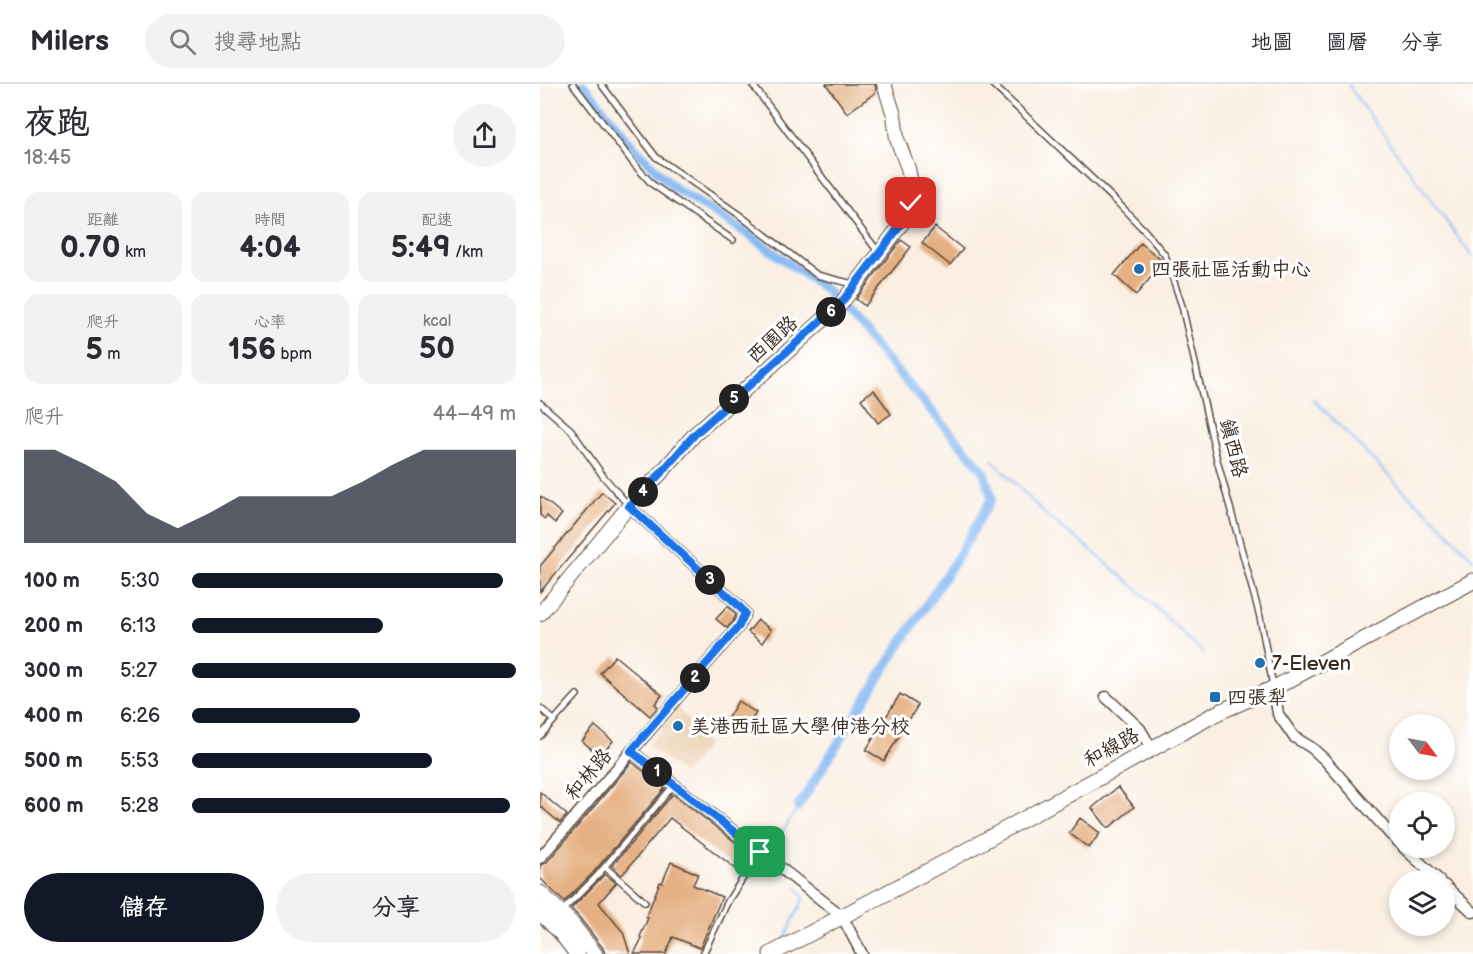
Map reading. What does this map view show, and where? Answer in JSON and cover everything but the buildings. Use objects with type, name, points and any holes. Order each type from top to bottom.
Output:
[{"type":"main road","name":"和線路","points":[[771,954],[951,859],[1151,748],[1217,713],[1274,688],[1473,581]]},
{"type":"main road","points":[[540,893],[556,918],[561,933],[578,954]]},
{"type":"main road","points":[[540,912],[571,923],[595,954]]},
{"type":"street","name":"西園路","points":[[540,614],[629,506],[695,434],[841,303],[880,255],[908,214],[913,194],[884,84]]},
{"type":"street","name":"和林路","points":[[540,858],[739,626],[745,613],[629,506]]},
{"type":"street","name":"鎮西路","points":[[1274,688],[1278,714],[1294,737],[1312,748],[1325,760],[1389,833]]},
{"type":"street","points":[[1106,697],[1140,729],[1151,748]]},
{"type":"street","points":[[631,751],[842,916],[860,953]]},
{"type":"street","points":[[1415,858],[1428,870]]},
{"type":"street","points":[[1455,895],[1473,912]]},
{"type":"lane","points":[[573,84],[652,184],[733,240]]},
{"type":"lane","points":[[601,84],[656,157],[738,214],[817,275],[856,285]]},
{"type":"lane","points":[[752,84],[880,255]]},
{"type":"lane","name":"鎮西路","points":[[992,84],[1117,202],[1165,255],[1182,306],[1217,460],[1260,617],[1274,688]]},
{"type":"lane","points":[[540,403],[571,430],[603,476],[629,506]]},
{"type":"lane","points":[[540,736],[577,695]]},
{"type":"lane","points":[[540,708],[554,720]]},
{"type":"lane","points":[[556,918],[605,867],[674,785]]},
{"type":"lane","points":[[703,954],[728,901],[760,852]]},
{"type":"lane","points":[[605,867],[645,902]]},
{"type":"shaded area","name":"美港西社區大學伸港分校","points":[[678,707],[707,745],[684,774],[648,745]]},
{"type":"waterway","points":[[583,84],[636,150],[674,188],[743,231],[824,288],[983,470],[992,498],[959,555],[798,807]]},
{"type":"waterway","points":[[1348,84],[1473,258]]},
{"type":"waterway","points":[[1313,399],[1473,559]]},
{"type":"waterway","points":[[992,460],[1048,517],[1137,589],[1203,653]]},
{"type":"waterway","points":[[779,861],[772,849],[798,807]]},
{"type":"waterway","points":[[783,941],[804,898],[797,888]]},
{"type":"place","name":"四張社區活動中心","points":[[1139,269]]},
{"type":"place","name":"7-Eleven","points":[[1260,663]]},
{"type":"place","name":"四張犁","points":[[1215,697]]},
{"type":"place","name":"美港西社區大學伸港分校","points":[[678,726]]},
{"type":"route","points":[[760,852],[631,751],[739,626],[745,613],[629,506],[695,434],[841,303],[880,255],[908,214],[911,203]]}]
